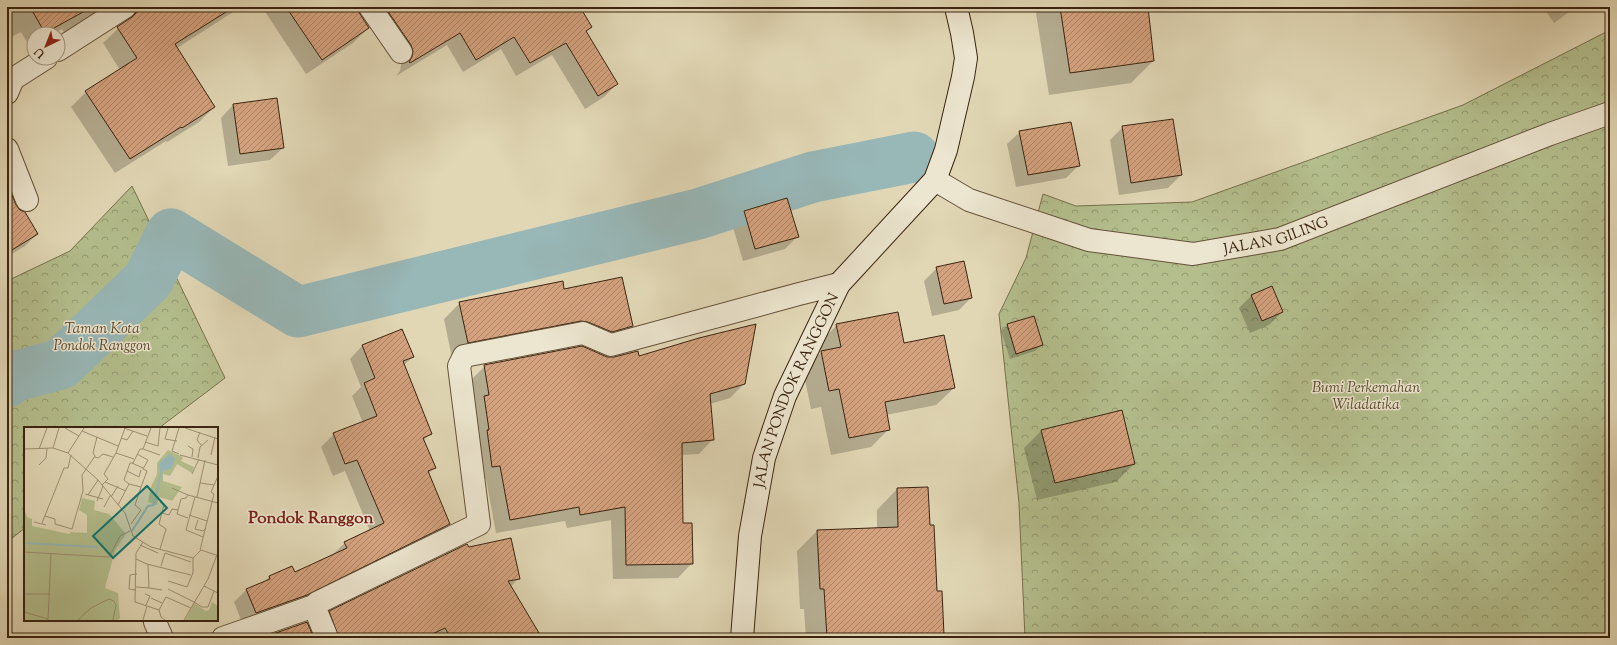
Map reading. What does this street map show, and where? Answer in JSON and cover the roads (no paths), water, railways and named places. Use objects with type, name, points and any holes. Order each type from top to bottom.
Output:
[{"type":"street","points":[[66,45],[126,7]]},
{"type":"street","points":[[370,7],[401,52]]},
{"type":"street","points":[[935,180],[946,150],[966,58],[956,7]]},
{"type":"street","points":[[7,93],[13,79],[33,66]]},
{"type":"street","name":"JALAN GILING","points":[[935,180],[968,200],[1089,240],[1193,254],[1280,240],[1550,134],[1610,113]]},
{"type":"street","points":[[7,149],[27,200]]},
{"type":"street","name":"JALAN PONDOK RANGGON","points":[[742,638],[750,536],[764,458],[785,396],[839,284],[935,180]]},
{"type":"street","points":[[223,638],[314,606],[317,603],[479,524],[459,366],[464,356],[583,333],[611,345],[839,284]]},
{"type":"street","points":[[314,606],[327,638]]},
{"type":"waterway","points":[[7,382],[13,377],[61,364],[148,280],[171,234],[298,312],[698,214],[813,177],[914,157]]},
{"type":"district","name":"Pondok Ranggon","points":[[311,517]]},
{"type":"park label","name":"Taman Kota Pondok Ranggon","points":[[102,336]]},
{"type":"park label","name":"Bumi Perkemahan Wiladatika","points":[[1366,396]]}]
